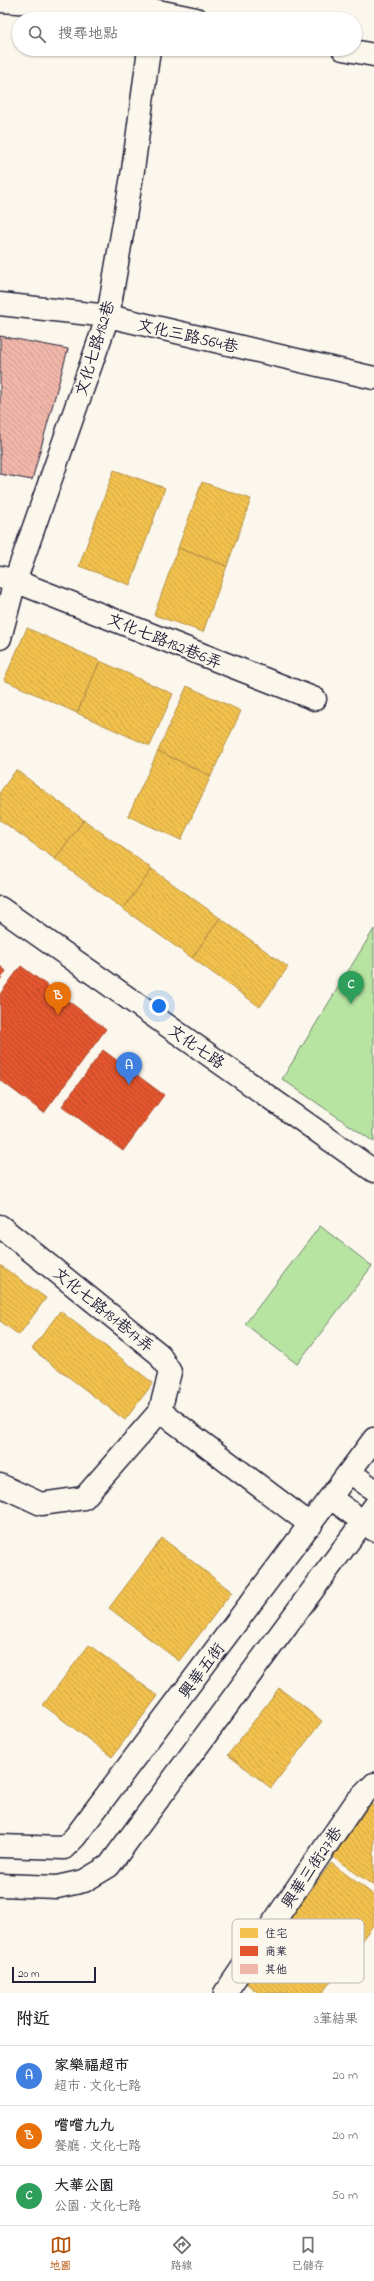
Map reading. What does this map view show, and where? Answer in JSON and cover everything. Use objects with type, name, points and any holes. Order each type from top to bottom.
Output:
[{"type":"street","points":[[0,1],[153,10]]},
{"type":"street","points":[[362,53],[374,55]]},
{"type":"street","name":"文化七路182巷","points":[[0,638],[8,579],[108,316],[133,170],[148,56]]},
{"type":"street","name":"文化三路564巷","points":[[0,304],[108,316],[374,378]]},
{"type":"street","name":"文化七路182巷6弄","points":[[8,579],[315,699]]},
{"type":"street","name":"文化七路","points":[[0,908],[374,1171]]},
{"type":"street","name":"文化七路181巷17弄","points":[[0,1226],[159,1354],[170,1372],[160,1411]]},
{"type":"street","points":[[0,1485],[42,1504],[84,1498],[160,1411],[311,1525]]},
{"type":"street","name":"興華五街","points":[[0,1846],[64,1848],[75,1837],[311,1525],[374,1439]]},
{"type":"street","points":[[350,1472],[374,1490]]},
{"type":"street","points":[[0,1885],[57,1887],[84,1881],[109,1866],[370,1520],[331,1498]]},
{"type":"street","name":"興華三街27巷","points":[[276,1919],[356,1802],[374,1784]]},
{"type":"street","name":"興華三街27巷","points":[[225,1993],[232,1983]]},
{"type":"green space","points":[[374,929],[374,1142],[282,1079]]},
{"type":"green space","points":[[320,1226],[372,1266],[297,1364],[245,1324]]},
{"type":"building: 住宅","points":[[114,470],[165,488],[130,585],[79,566]]},
{"type":"building: 住宅","points":[[202,482],[251,499],[227,566],[178,548]]},
{"type":"building: 住宅","points":[[178,548],[227,566],[203,632],[154,615]]},
{"type":"building: 住宅","points":[[27,628],[100,661],[77,713],[4,680]]},
{"type":"building: 住宅","points":[[100,661],[173,694],[150,746],[77,713]]},
{"type":"building: 住宅","points":[[187,686],[241,711],[211,776],[158,751]]},
{"type":"building: 住宅","points":[[158,751],[211,776],[181,840],[128,816]]},
{"type":"building: 住宅","points":[[16,770],[84,820],[55,859],[0,820],[0,792]]},
{"type":"building: 住宅","points":[[84,820],[152,869],[123,909],[55,859]]},
{"type":"building: 住宅","points":[[152,869],[220,918],[192,958],[123,909]]},
{"type":"building: 住宅","points":[[220,918],[288,967],[260,1007],[192,958]]},
{"type":"building: 住宅","points":[[0,1265],[46,1298],[19,1335],[0,1321]]},
{"type":"building: 住宅","points":[[60,1311],[153,1383],[125,1420],[32,1349]]},
{"type":"building: 住宅","points":[[162,1538],[232,1592],[179,1661],[109,1608]]},
{"type":"building: 住宅","points":[[89,1645],[158,1696],[112,1757],[43,1705]]},
{"type":"building: 住宅","points":[[279,1688],[322,1721],[271,1788],[228,1755]]},
{"type":"building: 住宅","points":[[370,1804],[374,1806],[374,1886],[333,1857]]},
{"type":"building: 住宅","points":[[331,1863],[374,1895],[374,1924],[364,1937],[364,1919],[289,1919]]},
{"type":"building: 住宅","points":[[246,1983],[330,1983],[322,1993],[259,1993]]},
{"type":"building: 商業","points":[[0,966],[6,971],[0,980]]},
{"type":"building: 商業","points":[[21,966],[106,1029],[44,1113],[0,1080],[0,994]]},
{"type":"building: 商業","points":[[103,1050],[164,1095],[123,1151],[62,1106]]},
{"type":"building: 其他","points":[[0,336],[68,349],[32,480],[0,474]]},
{"type":"place","name":"大華公園","points":[[351,1004]]},
{"type":"place","name":"嚐嚐九九","points":[[58,1015]]},
{"type":"place","name":"家樂福超市","points":[[129,1085]]}]
